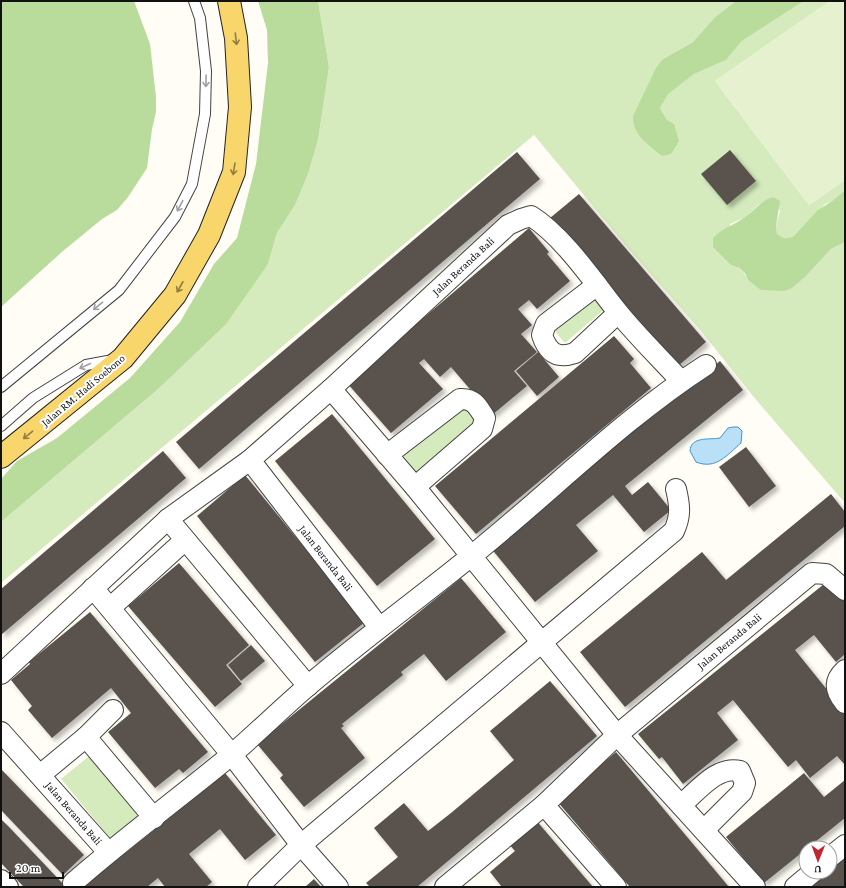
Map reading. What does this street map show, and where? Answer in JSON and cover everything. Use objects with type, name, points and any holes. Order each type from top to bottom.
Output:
[{"type":"main road","name":"Jalan RM. Hadi Soebono","points":[[1,457],[123,358],[175,295],[209,235],[234,172],[240,107],[236,38],[229,1]]},
{"type":"street","name":"Jalan Beranda Bali","points":[[379,627],[250,460],[331,389],[508,225],[520,218],[531,216],[538,221],[559,241],[618,312],[681,381]]},
{"type":"street","points":[[597,285],[546,324],[542,335],[544,343],[550,351],[558,355],[566,356],[575,353],[618,312]]},
{"type":"street","name":"Jalan Beranda Bali","points":[[73,883],[108,852],[154,818],[232,755],[308,686],[379,627],[471,556],[577,465],[681,381],[706,365]]},
{"type":"street","points":[[331,389],[415,487],[617,735],[755,887]]},
{"type":"street","points":[[387,455],[460,399],[468,398],[477,404],[485,418],[482,428],[415,487]]},
{"type":"street","points":[[1,674],[168,519],[250,460]]},
{"type":"street","points":[[258,887],[302,845],[674,532],[679,520],[680,510],[676,490]]},
{"type":"street","points":[[168,519],[184,541],[308,686]]},
{"type":"street","points":[[110,608],[184,541]]},
{"type":"street","name":"Jalan Beranda Bali","points":[[458,883],[544,805],[617,735],[812,573],[826,574],[845,590]]},
{"type":"street","points":[[93,588],[232,755],[302,845],[338,887]]},
{"type":"street","points":[[845,670],[836,681],[836,688],[845,703]]},
{"type":"street","name":"Jalan Beranda Bali","points":[[40,775],[86,737],[113,710]]},
{"type":"street","name":"Jalan Beranda Bali","points":[[1,732],[108,852]]},
{"type":"street","points":[[86,737],[154,818]]},
{"type":"street","points":[[681,805],[722,772],[733,769],[740,771],[743,775],[745,783],[742,792],[704,830]]},
{"type":"street","points":[[544,805],[616,887]]},
{"type":"street","points":[[1,880],[8,887]]},
{"type":"street","points":[[795,887],[803,880]]},
{"type":"lane","points":[[1,387],[119,290],[175,217],[192,184],[199,156],[205,114],[206,71],[200,18],[194,1]]},
{"type":"lane","points":[[1,426],[33,398],[86,365],[123,358]]},
{"type":"green space","points":[[1,1],[134,1],[150,44],[156,97],[156,112],[152,129],[147,168],[128,197],[117,210],[102,219],[63,251],[1,307]]},
{"type":"green space","points":[[258,1],[318,1],[329,67],[318,140],[308,174],[295,205],[277,233],[268,264],[226,324],[157,390],[1,522],[1,479],[17,461],[57,438],[130,378],[180,322],[214,264],[237,238],[256,164],[268,63],[267,30]]},
{"type":"green space","points":[[318,1],[736,1],[715,17],[693,42],[663,59],[633,116],[674,125],[667,120],[660,108],[667,94],[694,74],[726,60],[742,41],[804,1],[830,1],[715,81],[809,205],[845,180],[845,190],[832,201],[825,204],[793,237],[784,238],[777,234],[776,226],[780,211],[773,197],[758,205],[746,217],[730,224],[731,265],[741,270],[748,280],[806,276],[831,249],[845,242],[845,503],[757,401],[701,331],[627,247],[534,135],[1,583],[1,522],[157,390],[268,264],[277,233],[295,205],[308,174],[318,140],[329,67]]},
{"type":"green space","points":[[736,1],[804,1],[742,41],[726,60],[694,74],[668,94],[660,108],[667,120],[674,124],[679,141],[671,154],[662,156],[647,144],[638,134],[633,123],[633,116],[656,68],[663,59],[693,42],[715,17]]},
{"type":"green space","points":[[830,1],[845,1],[845,180],[809,205],[715,81]]},
{"type":"green space","points":[[845,190],[845,242],[831,249],[806,276],[792,288],[784,291],[761,290],[748,280],[745,273],[739,268],[731,265],[713,247],[713,238],[717,234],[745,217],[764,201],[773,197],[780,201],[776,226],[777,234],[784,238],[793,237],[818,210]]},
{"type":"green space","points":[[594,293],[606,308],[565,343],[552,328]]},
{"type":"green space","points":[[466,407],[477,422],[417,473],[403,455]]},
{"type":"green space","points":[[93,753],[147,817],[115,844],[61,779]]},
{"type":"water","points":[[738,427],[742,431],[741,443],[721,460],[715,463],[703,464],[696,462],[690,451],[691,446],[694,443],[701,440],[720,438],[728,428]]},
{"type":"building","points":[[730,150],[756,181],[727,205],[701,174]]},
{"type":"building","points":[[517,152],[540,179],[199,469],[176,442]]},
{"type":"building","points":[[579,194],[706,342],[677,367],[550,218]]},
{"type":"building","points":[[529,228],[549,252],[547,254],[570,281],[537,309],[529,300],[518,309],[532,325],[521,334],[537,352],[514,371],[527,386],[492,415],[451,367],[440,377],[424,359],[419,363],[443,389],[391,433],[347,383]]},
{"type":"building","points":[[614,336],[634,359],[630,363],[651,388],[476,534],[435,486]]},
{"type":"building","points":[[538,352],[559,377],[537,396],[516,371]]},
{"type":"building","points":[[720,361],[743,390],[625,486],[632,495],[648,482],[671,510],[644,532],[613,495],[576,525],[598,551],[535,602],[490,547]]},
{"type":"building","points":[[332,414],[435,539],[377,586],[275,461]]},
{"type":"building","points":[[746,447],[776,486],[749,507],[719,467]]},
{"type":"building","points":[[163,451],[186,478],[1,635],[1,589]]},
{"type":"building","points":[[245,475],[365,622],[315,662],[197,516]]},
{"type":"building","points":[[831,494],[845,512],[845,526],[625,707],[580,652],[702,552],[726,580]]},
{"type":"building","points":[[179,563],[249,645],[226,665],[242,684],[215,707],[128,606]]},
{"type":"building","points":[[461,578],[506,632],[446,681],[424,654],[401,672],[403,675],[342,724],[344,726],[341,728],[365,758],[304,807],[280,778],[283,775],[257,744]]},
{"type":"building","points":[[829,580],[845,600],[845,654],[836,662],[814,635],[795,650],[845,712],[845,765],[837,756],[810,778],[796,760],[788,767],[733,700],[717,713],[738,740],[683,784],[662,757],[659,759],[638,734]]},
{"type":"building","points":[[90,612],[208,752],[183,773],[179,769],[155,788],[108,732],[131,713],[111,688],[52,738],[28,710],[32,706],[11,680],[30,664],[29,662]]},
{"type":"building","points":[[251,645],[265,661],[241,681],[228,665]]},
{"type":"building","points":[[550,681],[597,736],[417,887],[370,887],[366,883],[398,857],[374,828],[404,803],[428,831],[451,813],[514,760],[490,731]]},
{"type":"building","points":[[616,752],[729,887],[630,887],[557,801]]},
{"type":"building","points":[[1,769],[84,855],[63,875],[1,810]]},
{"type":"building","points":[[225,773],[276,835],[245,860],[220,829],[189,854],[212,882],[206,887],[165,887],[158,878],[147,887],[83,887]]},
{"type":"building","points":[[804,773],[824,797],[845,780],[845,818],[818,840],[798,840],[798,856],[764,883],[726,837]]},
{"type":"building","points":[[1,819],[66,887],[24,887],[1,863]]},
{"type":"building","points":[[535,819],[593,887],[502,887],[490,872],[515,851],[508,843]]},
{"type":"building","points":[[845,857],[845,887],[809,887],[817,880],[838,880],[838,863]]},
{"type":"building","points":[[314,879],[321,887],[305,887]]}]
